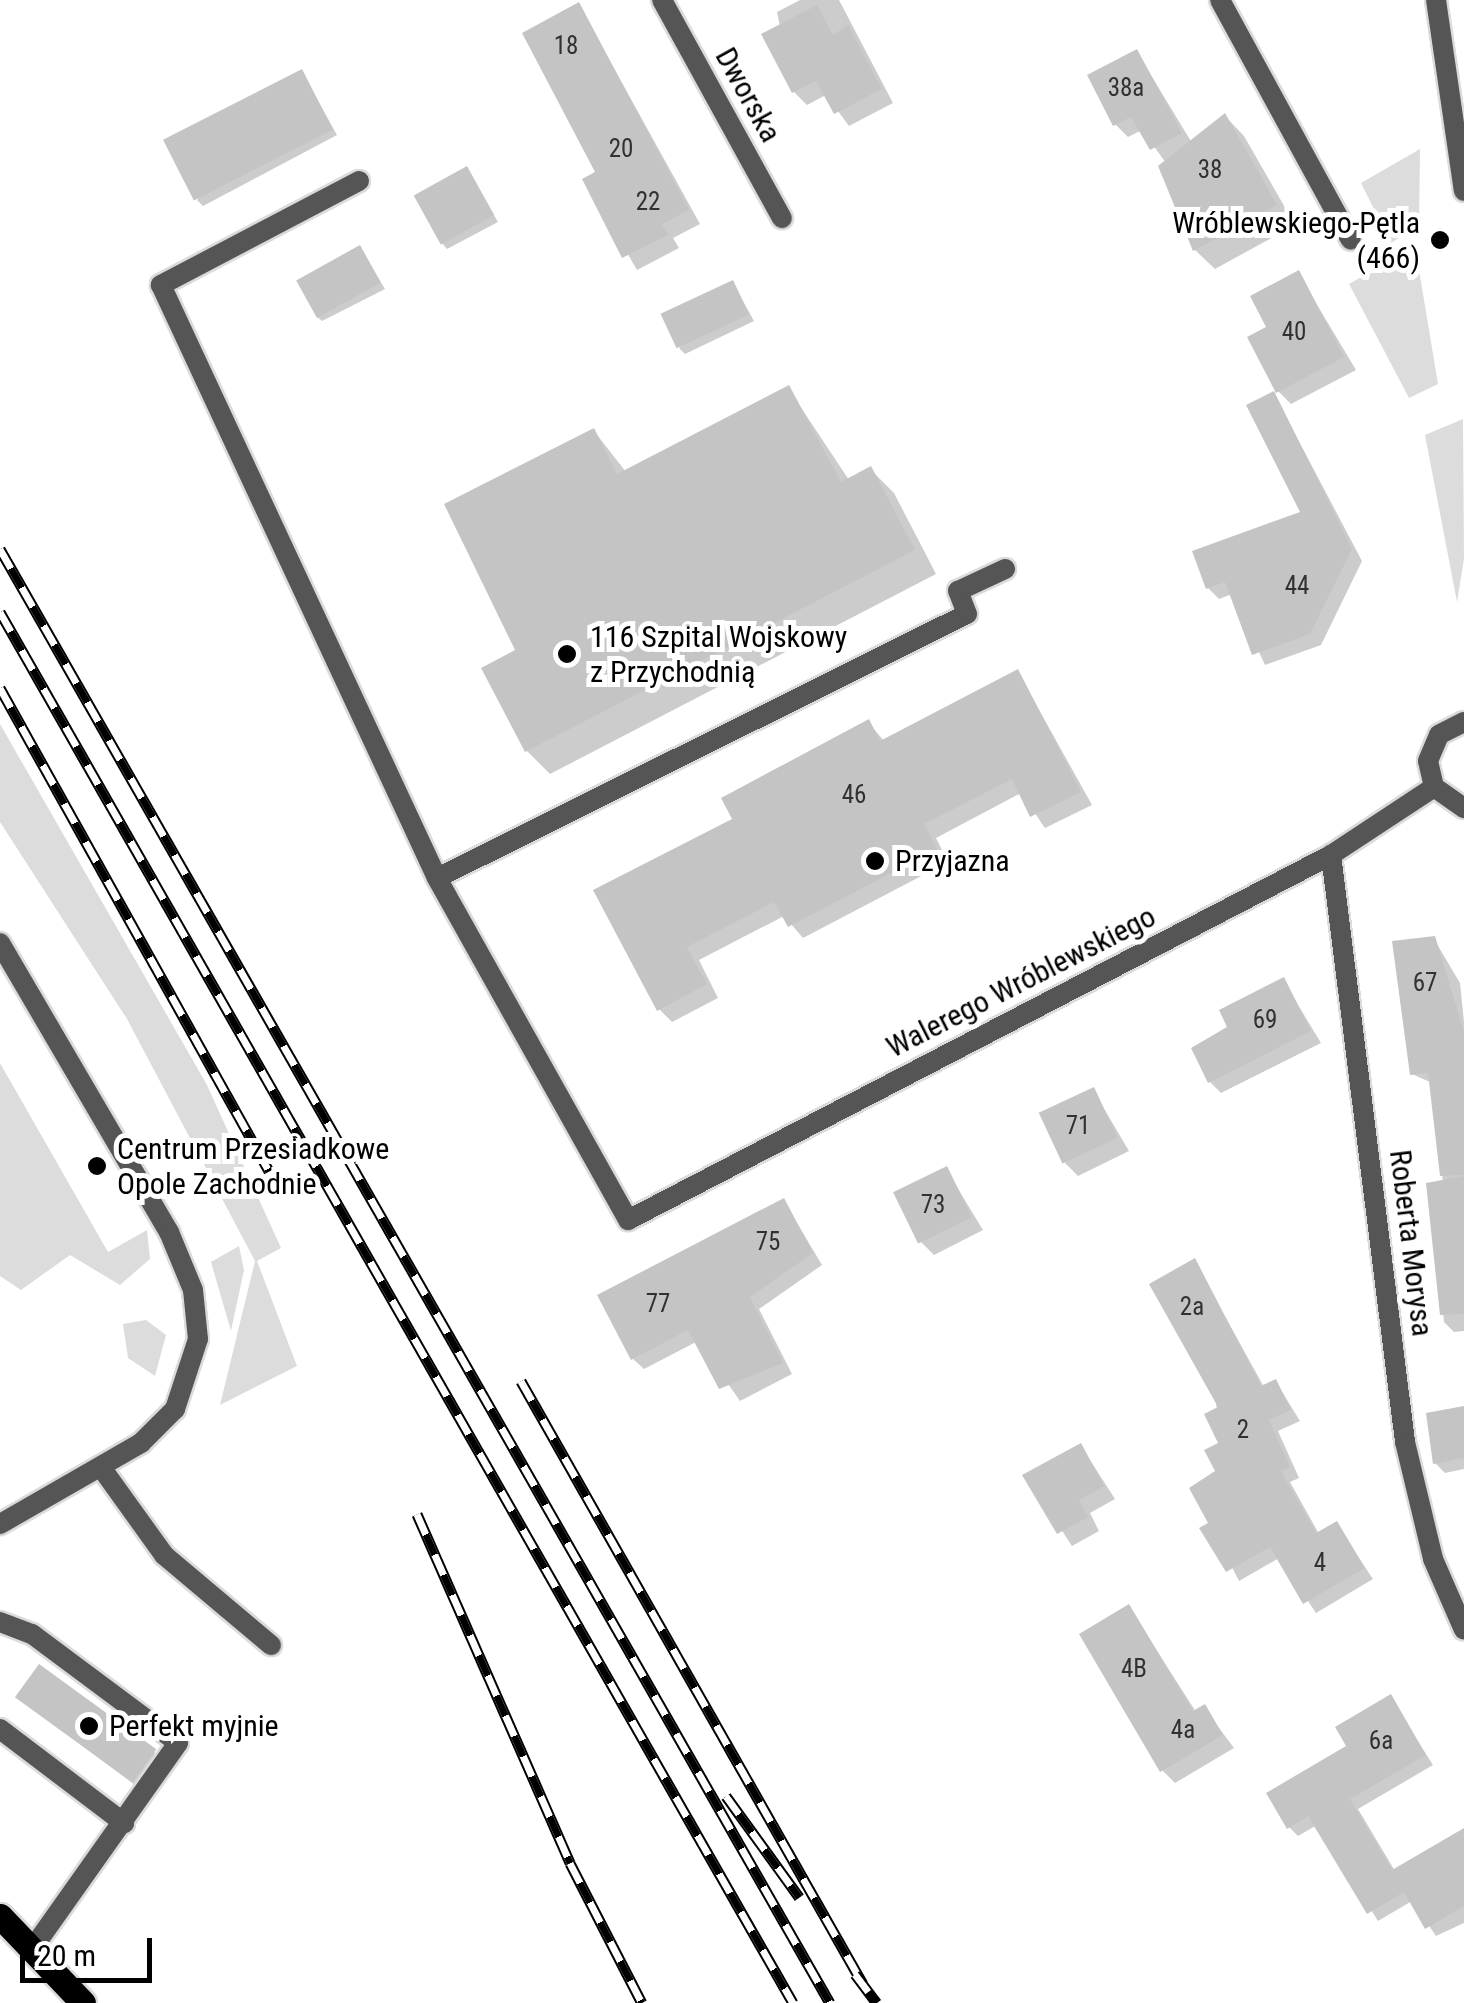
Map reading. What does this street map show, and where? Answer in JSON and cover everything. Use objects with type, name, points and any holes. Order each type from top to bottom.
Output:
[{"type":"main road","points":[[0,1916],[84,2003]]},
{"type":"street","name":"Dworska","points":[[662,0],[782,218]]},
{"type":"street","points":[[1220,0],[1352,240]]},
{"type":"street","points":[[1436,0],[1464,191]]},
{"type":"street","points":[[360,181],[161,284],[437,878],[968,614],[958,591],[1006,569]]},
{"type":"street","points":[[1464,722],[1432,747],[1434,787],[1464,808]]},
{"type":"street","name":"Walerego Wróblewskiego","points":[[437,878],[628,1220],[1332,855],[1434,787]]},
{"type":"street","name":"Roberta Morysa","points":[[1332,855],[1406,1442],[1433,1559],[1464,1630]]},
{"type":"street","points":[[0,943],[170,1232],[192,1290],[198,1339],[174,1409],[103,1470],[0,1524]]},
{"type":"street","points":[[103,1470],[164,1555],[271,1645]]},
{"type":"street","points":[[4,1632],[32,1634],[178,1743],[32,1949]]},
{"type":"street","points":[[0,1729],[124,1823]]},
{"type":"shaded area","points":[[1420,149],[1419,225],[1391,243],[1361,183]]},
{"type":"shaded area","points":[[1415,246],[1438,384],[1409,398],[1349,284]]},
{"type":"shaded area","points":[[1463,419],[1464,559],[1457,602],[1425,435]]},
{"type":"shaded area","points":[[0,724],[207,1085],[281,1248],[257,1261],[297,1366],[220,1405],[255,1261],[127,1019],[0,822]]},
{"type":"shaded area","points":[[0,1063],[108,1252],[147,1230],[150,1259],[120,1285],[70,1255],[21,1290],[0,1276]]},
{"type":"shaded area","points":[[239,1246],[244,1270],[231,1331],[211,1262]]},
{"type":"shaded area","points":[[146,1320],[166,1335],[155,1376],[128,1358],[123,1324]]},
{"type":"building","points":[[579,2],[689,210],[662,224],[668,235],[622,258],[582,179],[595,172],[522,33]]},
{"type":"building","points":[[817,5],[833,35],[848,25],[882,89],[834,114],[816,81],[792,93],[761,34]]},
{"type":"building","points":[[1137,49],[1182,133],[1150,150],[1131,117],[1113,126],[1087,75]]},
{"type":"building","points":[[302,69],[333,130],[194,200],[163,140]]},
{"type":"building","points":[[1225,113],[1277,205],[1193,251],[1158,166]]},
{"type":"building","points":[[467,166],[494,215],[441,245],[414,196]]},
{"type":"building","points":[[360,245],[381,283],[317,318],[296,280]]},
{"type":"building","points":[[1299,270],[1344,357],[1276,393],[1247,337],[1266,327],[1250,296]]},
{"type":"building","points":[[733,280],[749,314],[677,348],[660,314]]},
{"type":"building","points":[[789,385],[841,482],[871,466],[915,550],[525,752],[481,668],[515,650],[444,504],[594,428],[617,474]]},
{"type":"building","points":[[1274,391],[1352,549],[1310,634],[1252,655],[1225,582],[1206,589],[1192,551],[1300,512],[1246,405]]},
{"type":"building","points":[[1018,669],[1081,792],[1030,817],[1012,779],[924,824],[937,849],[788,927],[774,902],[687,947],[707,984],[657,1011],[593,890],[732,819],[721,798],[869,719],[880,741]]},
{"type":"building","points":[[1435,936],[1464,1032],[1464,1175],[1440,1176],[1428,1073],[1410,1075],[1392,941]]},
{"type":"building","points":[[1284,977],[1311,1031],[1208,1083],[1191,1048],[1227,1027],[1219,1010]]},
{"type":"building","points":[[1094,1087],[1118,1138],[1062,1164],[1039,1113]]},
{"type":"building","points":[[947,1166],[972,1217],[918,1244],[893,1192]]},
{"type":"building","points":[[1464,1176],[1464,1314],[1440,1315],[1426,1183]]},
{"type":"building","points":[[784,1198],[813,1253],[750,1297],[783,1363],[719,1389],[688,1330],[631,1360],[597,1295]]},
{"type":"building","points":[[1195,1258],[1261,1386],[1276,1379],[1291,1410],[1269,1420],[1290,1467],[1281,1471],[1316,1533],[1337,1521],[1365,1568],[1303,1604],[1270,1547],[1226,1572],[1199,1528],[1208,1523],[1189,1488],[1215,1471],[1204,1450],[1218,1443],[1204,1414],[1218,1407],[1149,1284]]},
{"type":"building","points":[[1464,1406],[1464,1458],[1433,1464],[1426,1413]]},
{"type":"building","points":[[1081,1443],[1104,1486],[1079,1500],[1088,1517],[1057,1534],[1022,1475]]},
{"type":"building","points":[[1129,1604],[1193,1711],[1205,1704],[1223,1735],[1160,1772],[1079,1634]]},
{"type":"building","name":"Perfekt myjnie","points":[[39,1664],[156,1749],[132,1782],[15,1697]]},
{"type":"building","points":[[1391,1694],[1426,1755],[1350,1799],[1392,1870],[1464,1828],[1464,1906],[1425,1929],[1404,1892],[1367,1914],[1308,1816],[1287,1829],[1266,1793],[1346,1746],[1335,1727]]},
{"type":"railway","points":[[0,549],[830,2003]]},
{"type":"railway","points":[[0,612],[793,2003]]},
{"type":"railway","points":[[0,688],[269,1171]]},
{"type":"railway","points":[[521,1381],[863,1984]]},
{"type":"railway","points":[[417,1514],[570,1863],[642,2003]]},
{"type":"railway","points":[[726,1796],[799,1897]]},
{"type":"railway","points":[[855,1974],[877,2003]]},
{"type":"place","name":"Wróblewskiego-Pętla (466)","points":[[1440,240]]},
{"type":"place","name":"116 Szpital Wojskowy z Przychodnią","points":[[567,654]]},
{"type":"place","name":"Przyjazna","points":[[875,861]]},
{"type":"place","name":"Centrum Przesiadkowe Opole Zachodnie","points":[[97,1166]]},
{"type":"place","name":"Perfekt myjnie","points":[[89,1726]]}]
